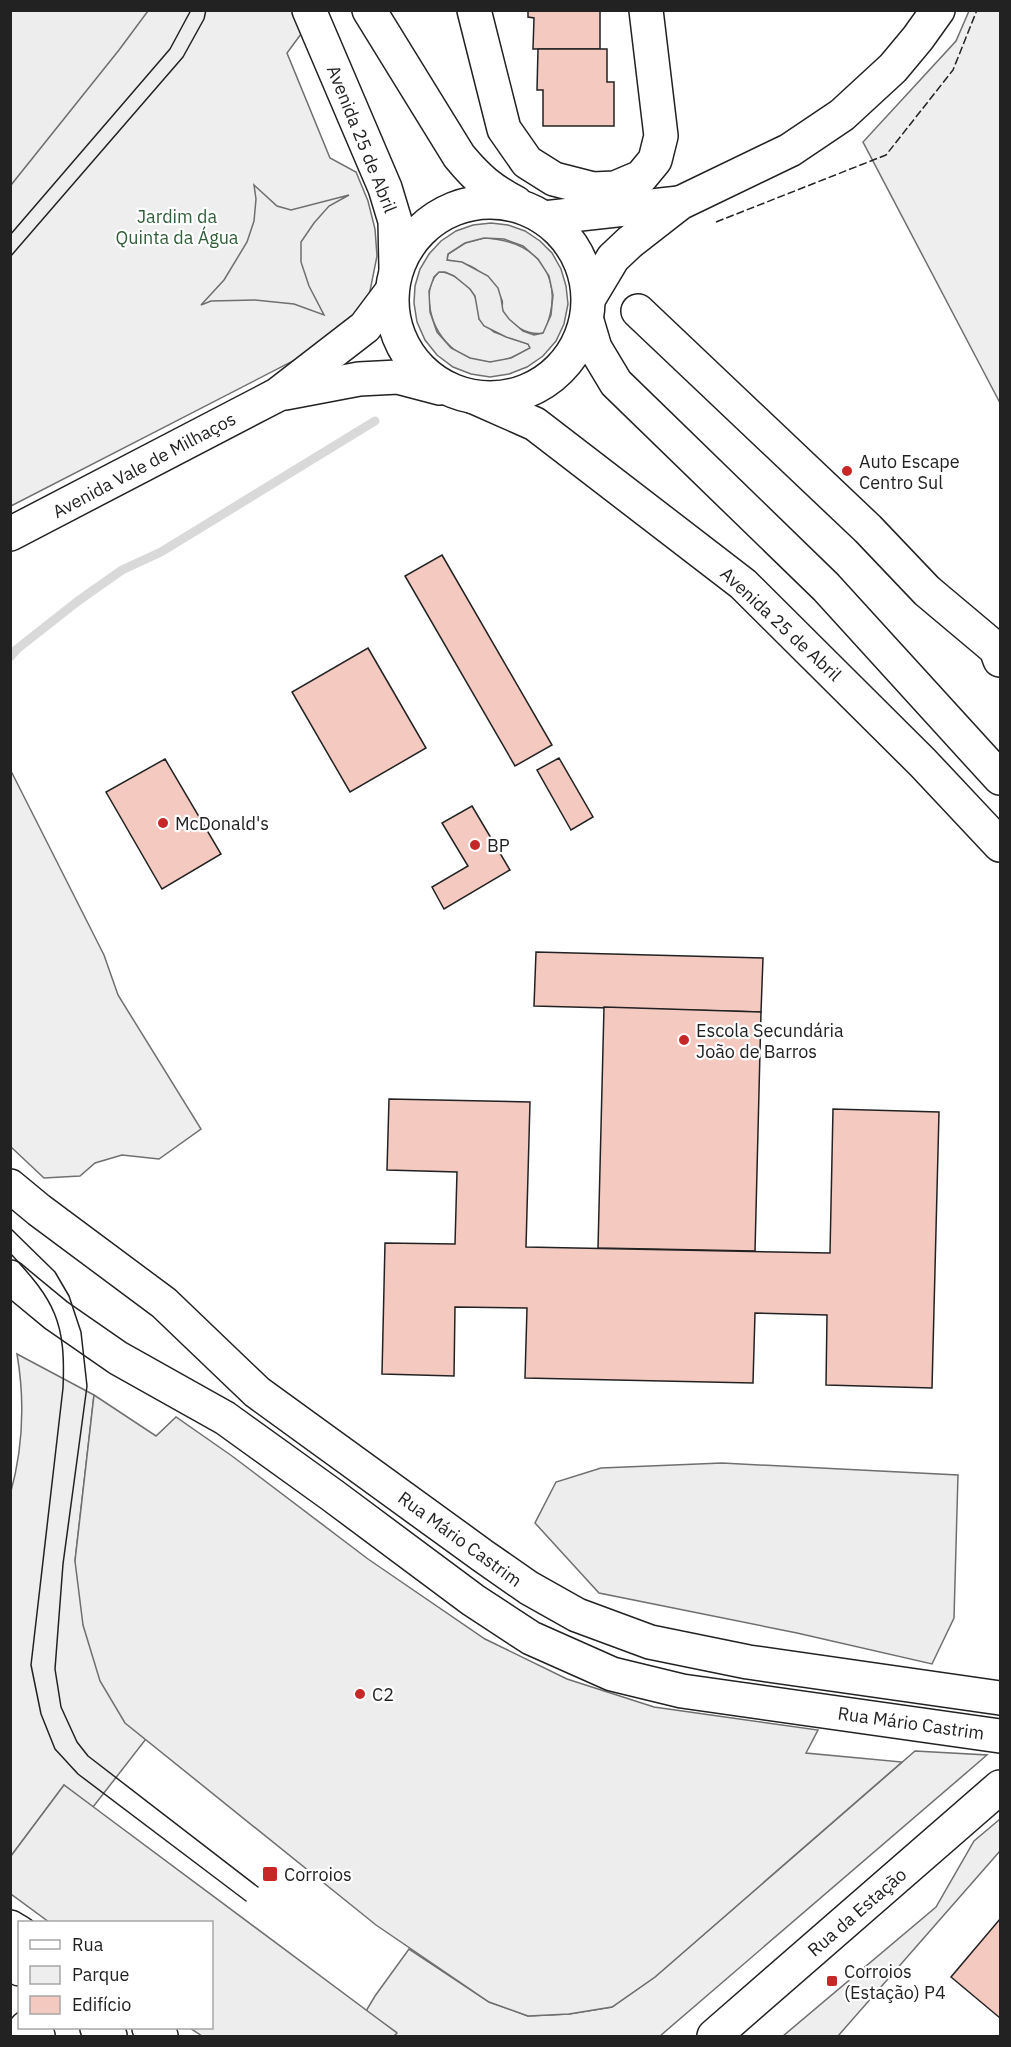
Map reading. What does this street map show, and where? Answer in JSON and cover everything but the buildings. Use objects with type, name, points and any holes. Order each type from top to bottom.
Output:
[{"type":"main road","name":"Avenida 25 de Abril","points":[[309,10],[385,188],[395,220],[394,281]]},
{"type":"main road","points":[[369,10],[459,156],[477,177],[494,192],[534,212],[563,233],[577,252],[585,274],[595,348],[616,383],[826,587],[1000,778]]},
{"type":"main road","points":[[474,10],[504,129],[527,162],[554,178],[593,189],[615,188],[641,177],[655,160],[661,136],[646,10]]},
{"type":"main road","points":[[681,202],[534,212],[500,202],[476,203],[453,209],[432,220],[417,234],[404,252],[394,281],[392,312],[397,333],[406,351],[418,368],[435,381],[464,394],[496,398],[517,395],[537,387],[554,375],[569,359],[580,341],[588,309],[613,258],[630,242],[681,202],[789,150],[843,115],[893,68],[938,10]]},
{"type":"main road","name":"Avenida Vale de Milhaços","points":[[10,534],[277,395],[365,327],[394,281]]},
{"type":"main road","points":[[638,311],[868,530],[927,591],[996,649],[1000,660]]},
{"type":"main road","name":"Avenida Vale de Milhaços","points":[[277,395],[359,379],[398,377],[464,394]]},
{"type":"main road","name":"Avenida 25 de Abril","points":[[464,394],[535,424],[743,584],[923,762],[1000,845]]},
{"type":"main road","name":"Rua Mário Castrim","points":[[10,1186],[164,1303],[257,1392],[483,1556],[530,1588],[577,1615],[650,1642],[739,1660],[1000,1698]]},
{"type":"main road","name":"Rua Mário Castrim","points":[[10,1277],[57,1315],[118,1358],[225,1418],[473,1600],[531,1638],[612,1674],[682,1691],[1000,1736]]},
{"type":"main road","name":"Rua da Estação","points":[[714,2037],[1000,1787]]},
{"type":"green space","name":"Jardim da Quinta da Água","points":[[11,11],[293,11],[301,34],[287,53],[330,158],[356,172],[368,201],[375,229],[377,256],[368,301],[324,345],[11,506]]},
{"type":"green space","points":[[969,11],[1000,11],[1000,403],[863,142],[956,41]]},
{"type":"green space","points":[[484,238],[504,241],[521,247],[544,267],[550,281],[552,297],[544,333],[532,333],[519,328],[505,315],[500,297],[480,273],[467,265],[447,260],[448,254],[465,243]]},
{"type":"green space","points":[[439,272],[456,277],[474,294],[478,304],[479,319],[494,332],[528,344],[530,348],[516,356],[496,362],[477,361],[455,350],[439,333],[430,310],[430,287]]},
{"type":"green space","points":[[11,771],[104,955],[118,995],[201,1129],[159,1159],[122,1155],[95,1163],[80,1176],[44,1178],[11,1147]]},
{"type":"green space","points":[[17,1354],[94,1395],[75,1561],[146,1739],[93,1807],[64,1785],[11,1856],[10,1495],[18,1460],[22,1407]]},
{"type":"green space","points":[[915,1751],[987,1755],[660,2036],[394,2036],[396,2032],[366,2011],[409,1949],[489,2002],[528,2016],[569,2014],[612,2007],[655,1977]]},
{"type":"green space","points":[[1000,1819],[1000,1851],[838,2036],[783,2036],[936,1907],[974,1841]]},
{"type":"shaded area","points":[[11,10],[148,11],[11,185]]},
{"type":"shaded area","points":[[254,185],[277,206],[291,210],[349,195],[329,206],[301,242],[301,262],[309,286],[324,315],[294,304],[255,300],[211,301],[201,305],[224,280],[247,242],[254,221],[256,199]]},
{"type":"shaded area","points":[[491,223],[508,225],[525,231],[552,253],[561,269],[566,286],[568,304],[564,324],[556,341],[543,356],[527,367],[509,374],[490,377],[471,374],[453,367],[437,355],[425,340],[417,322],[414,303],[415,286],[420,269],[429,254],[441,241],[456,231],[473,225]],"holes":[[[484,238],[504,239],[523,246],[538,259],[549,276],[553,295],[551,315],[543,333],[534,335],[523,331],[509,319],[503,311],[498,288],[488,276],[462,262],[447,260],[448,254],[465,243]],[[439,272],[454,276],[470,289],[475,296],[479,319],[484,326],[506,337],[528,344],[530,348],[511,358],[490,362],[470,358],[451,348],[437,332],[430,312],[429,291],[434,277]]]},
{"type":"shaded area","name":"C2","points":[[94,1395],[156,1436],[176,1417],[232,1456],[368,1559],[485,1639],[567,1679],[654,1707],[818,1730],[806,1753],[902,1762],[655,1977],[612,2007],[569,2014],[528,2016],[489,2002],[376,1925],[125,1723],[100,1681],[83,1625],[75,1561]]},
{"type":"shaded area","points":[[722,1463],[958,1475],[954,1618],[932,1664],[797,1633],[599,1593],[535,1523],[556,1482],[601,1468]]},
{"type":"shaded area","points":[[64,1785],[397,2033],[394,2036],[202,2036],[192,2029],[213,2029],[213,1921],[48,1921],[11,1894],[11,1856]]},
{"type":"waterway","points":[[10,657],[78,601],[122,570],[161,552],[375,421]]},
{"type":"tram line","points":[[10,235],[170,49],[191,10]]},
{"type":"tram line","points":[[10,257],[183,57],[204,19],[206,10]]},
{"type":"tram line","points":[[10,1228],[55,1272],[69,1296],[81,1332],[87,1386],[63,1564],[55,1669],[61,1707],[77,1742],[88,1756],[258,1887]]},
{"type":"tram line","points":[[10,1253],[47,1299],[59,1329],[62,1346],[63,1388],[31,1665],[41,1714],[55,1749],[78,1774],[246,1901]]},
{"type":"fence","points":[[716,222],[886,155],[953,70],[977,10]]},
{"type":"place","name":"Auto Escape Centro Sul","points":[[847,471]]},
{"type":"place","name":"McDonald's","points":[[163,823]]},
{"type":"place","name":"BP","points":[[475,845]]},
{"type":"place","name":"Escola Secundária João de Barros","points":[[684,1040]]},
{"type":"place","name":"C2","points":[[360,1694]]},
{"type":"place","name":"Corroios","points":[[270,1874]]},
{"type":"place","name":"Corroios (Estação) P4","points":[[832,1981]]}]
